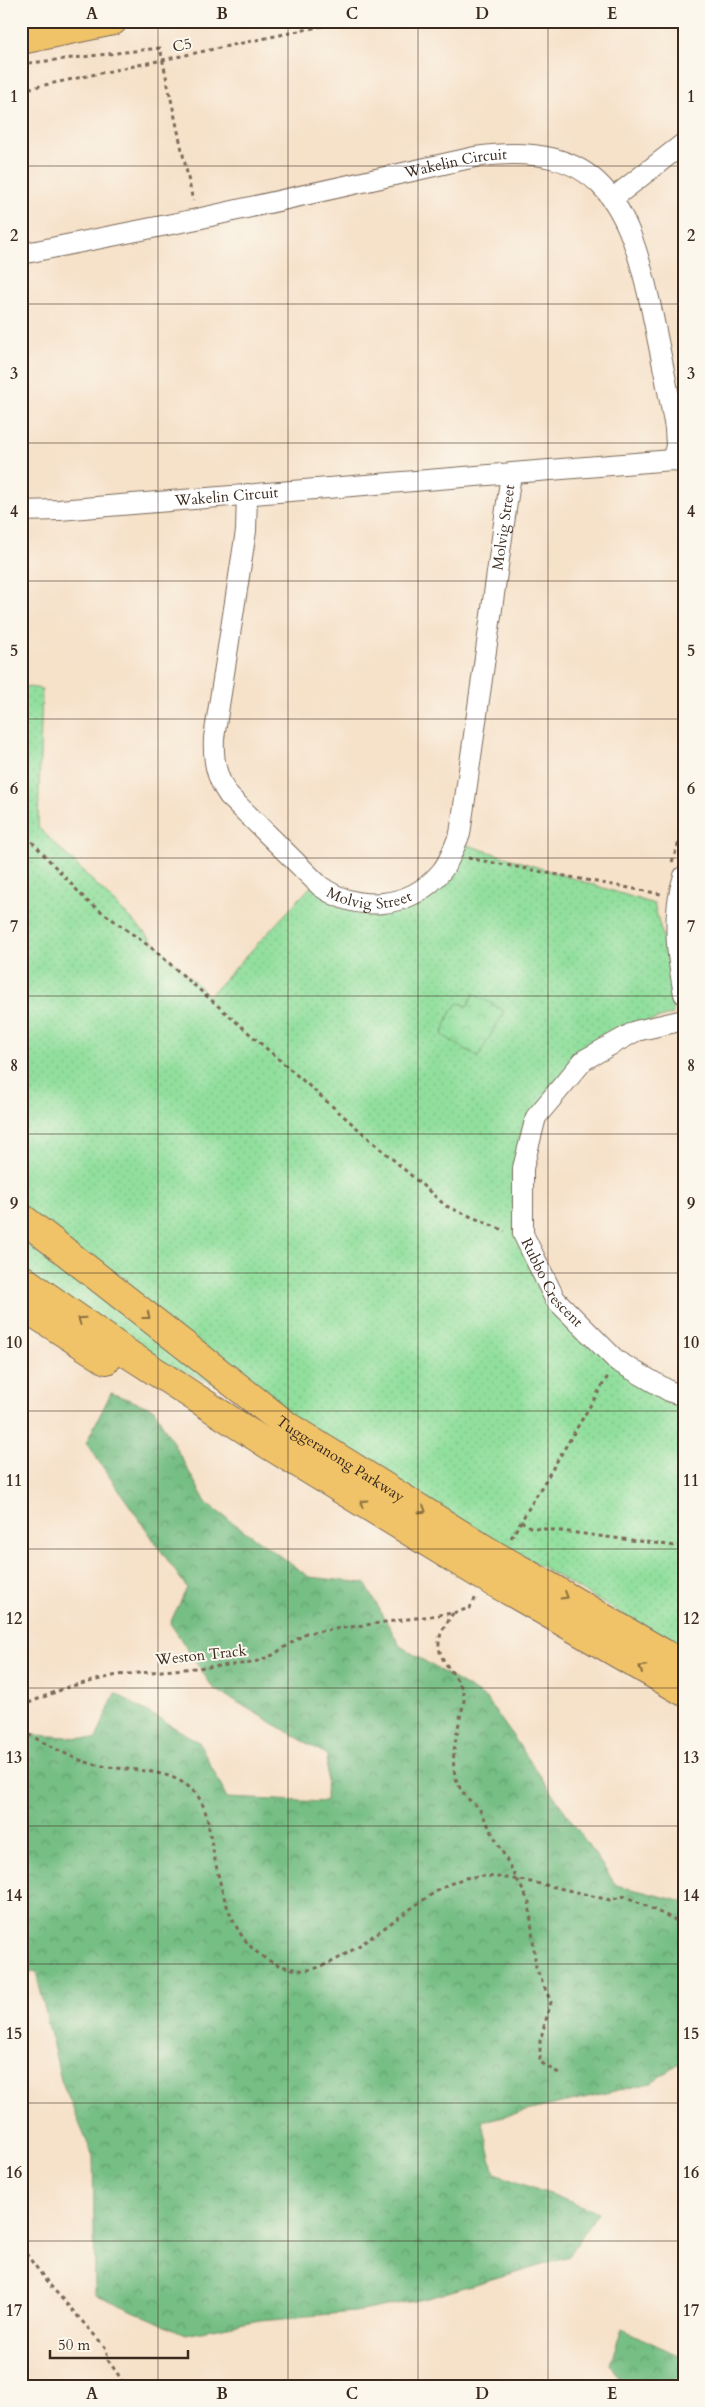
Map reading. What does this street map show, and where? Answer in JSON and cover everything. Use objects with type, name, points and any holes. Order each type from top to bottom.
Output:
[{"type":"main road","points":[[21,40],[113,21]]},
{"type":"main road","points":[[21,1210],[109,1286]]},
{"type":"main road","name":"Tuggeranong Parkway","points":[[21,1217],[290,1427],[489,1566]]},
{"type":"main road","name":"Tuggeranong Parkway","points":[[21,1278],[130,1355],[267,1444],[517,1582],[684,1665]]},
{"type":"main road","points":[[21,1305],[121,1369],[267,1444]]},
{"type":"main road","name":"Tuggeranong Parkway","points":[[517,1582],[684,1692]]},
{"type":"street","points":[[612,199],[684,143]]},
{"type":"street","name":"Wakelin Circuit","points":[[21,254],[197,219],[476,157],[506,153],[525,153],[560,160],[590,176],[612,199],[622,211],[636,246],[649,299],[675,428],[678,461],[59,510],[21,511]]},
{"type":"street","name":"Molvig Street","points":[[247,494],[246,531],[214,738],[213,754],[221,784],[229,796],[320,886],[344,899],[372,904],[386,903],[404,898],[421,890],[433,880],[442,871],[460,834],[512,474]]},
{"type":"street","points":[[681,884],[678,960],[684,994]]},
{"type":"street","name":"Rubbo Crescent","points":[[684,1020],[636,1031],[584,1060],[536,1116],[523,1168],[523,1234],[555,1299],[617,1360],[671,1392],[684,1396]]},
{"type":"path","name":"C5","points":[[21,90],[346,21]]},
{"type":"path","points":[[21,64],[160,48],[197,219]]},
{"type":"path","points":[[21,830],[87,901],[153,949],[446,1206],[526,1240]]},
{"type":"path","points":[[451,855],[664,894],[681,884]]},
{"type":"path","points":[[489,1566],[521,1521],[617,1360]]},
{"type":"path","points":[[521,1521],[530,1527],[684,1546]]},
{"type":"path","name":"Weston Track","points":[[21,1706],[68,1687],[116,1675],[252,1663],[273,1655],[306,1633],[453,1613],[470,1608],[489,1566]]},
{"type":"path","points":[[453,1613],[440,1635],[438,1648],[442,1659],[461,1687],[464,1700],[452,1760],[454,1777],[470,1802],[478,1808],[529,1902],[536,1968],[551,2002],[540,2041],[540,2062],[562,2074]]},
{"type":"path","points":[[21,1731],[87,1763],[169,1776],[183,1783],[196,1794],[205,1807],[214,1855],[231,1917],[241,1937],[254,1952],[277,1964],[299,1970],[312,1970],[341,1958],[430,1894],[463,1878],[498,1876],[610,1900],[625,1896],[684,1924]]},
{"type":"path","points":[[21,2247],[48,2283],[106,2348],[108,2360],[126,2386]]},
{"type":"green space","points":[[21,686],[42,689],[38,827],[209,996],[315,882],[380,904],[433,896],[464,844],[654,904],[667,952],[673,1014],[633,1026],[532,1115],[518,1235],[552,1302],[670,1401],[684,1406],[684,1651],[283,1414],[47,1312],[21,1296]]},
{"type":"green space","points":[[474,994],[503,1010],[503,1014],[478,1057],[442,1035],[449,1015],[458,1003],[467,1006]]},
{"type":"green space","points":[[111,1393],[154,1409],[207,1504],[309,1577],[365,1583],[400,1646],[487,1699],[616,1885],[684,1902],[684,2060],[650,2083],[482,2121],[495,2174],[598,2212],[569,2256],[428,2298],[355,2312],[260,2320],[185,2334],[95,2294],[93,2156],[61,2080],[36,1971],[21,1977],[21,1734],[96,1739],[115,1693],[199,1742],[227,1798],[326,1802],[327,1755],[213,1688],[170,1623],[187,1588],[86,1443]]},
{"type":"green space","points":[[622,2329],[684,2358],[684,2386],[625,2386],[610,2363]]}]
